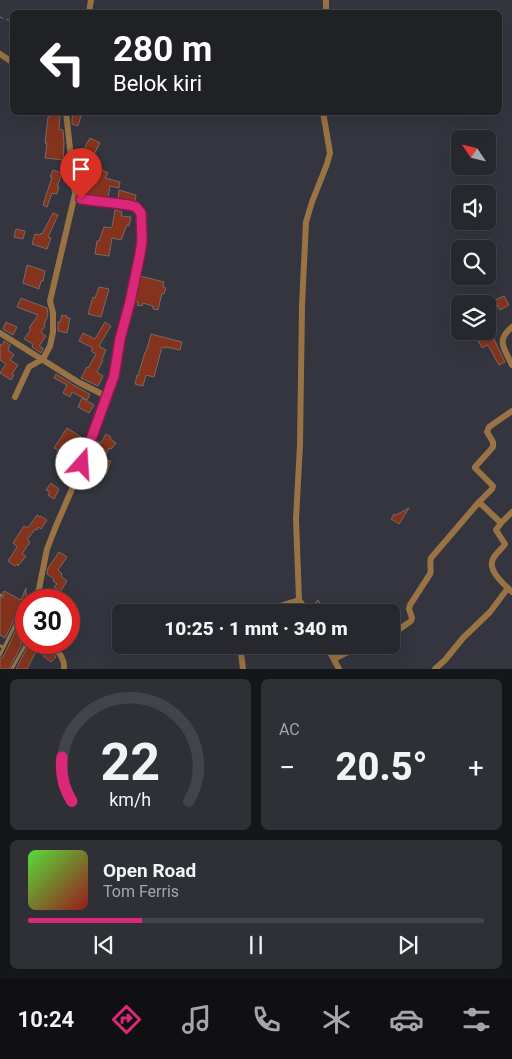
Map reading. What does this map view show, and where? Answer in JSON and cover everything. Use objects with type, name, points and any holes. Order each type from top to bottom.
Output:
[{"type":"street","points":[[15,397],[29,367],[43,360],[50,346],[53,312],[50,301],[75,194],[66,115]]},
{"type":"street","points":[[302,604],[299,600],[296,519],[300,445],[302,306],[306,222],[330,153],[324,115]]},
{"type":"street","points":[[38,589],[47,549],[78,475],[114,376],[120,339],[130,302],[142,241],[141,213],[136,207],[81,199],[75,194]]},
{"type":"street","points":[[512,327],[503,337],[502,344],[512,365]]},
{"type":"street","points":[[0,334],[78,382],[106,396]]},
{"type":"street","points":[[400,628],[411,621],[410,605],[430,574],[432,558],[492,489],[493,486],[475,466],[494,447],[487,432],[488,429],[512,411]]},
{"type":"street","points":[[479,502],[501,523]]},
{"type":"street","points":[[435,669],[510,590],[496,577],[492,560],[505,544],[496,530],[512,512]]},
{"type":"street","points":[[286,604],[299,600]]},
{"type":"street","points":[[61,654],[64,669]]},
{"type":"street","points":[[241,654],[243,669]]},
{"type":"street","points":[[331,654],[339,669]]},
{"type":"street","points":[[334,659],[344,654]]},
{"type":"lane","points":[[0,655],[2,646],[15,624]]},
{"type":"lane","points":[[12,669],[20,654]]},
{"type":"building","points":[[51,115],[60,116],[59,129],[63,130],[64,143],[63,160],[45,158],[48,117]]},
{"type":"building","points":[[73,115],[81,115],[78,126],[72,124]]},
{"type":"building","points":[[90,138],[100,143],[91,160],[81,154]]},
{"type":"building","points":[[94,166],[108,173],[105,178],[120,182],[119,188],[110,186],[108,197],[83,194],[80,191],[79,188],[86,183]]},
{"type":"building","points":[[53,170],[62,173],[57,187],[59,187],[57,194],[52,193],[47,207],[43,205]]},
{"type":"building","points":[[119,190],[136,195],[135,201],[118,199]]},
{"type":"building","points":[[115,210],[122,212],[121,216],[131,217],[129,226],[127,225],[121,240],[112,238],[109,256],[95,254],[97,241],[99,241],[104,227],[112,227]]},
{"type":"building","points":[[53,213],[58,215],[48,237],[51,238],[47,249],[32,244],[35,234],[42,234]]},
{"type":"building","points":[[16,229],[25,231],[23,239],[14,237]]},
{"type":"building","points":[[27,265],[45,271],[39,289],[23,283]]},
{"type":"building","points":[[140,276],[164,282],[163,287],[166,288],[164,294],[162,293],[158,310],[153,309],[153,306],[143,303],[142,306],[137,305],[138,302],[135,301]]},
{"type":"building","points":[[99,287],[109,289],[101,317],[88,314],[93,297],[95,298]]},
{"type":"building","points":[[504,296],[509,305],[500,310],[496,300]]},
{"type":"building","points":[[21,298],[47,308],[48,315],[41,332],[46,336],[39,346],[43,348],[41,353],[32,347],[33,344],[24,339],[38,315],[17,307]]},
{"type":"building","points":[[62,315],[70,318],[67,333],[58,331],[58,322],[60,322]]},
{"type":"building","points":[[6,322],[17,327],[13,335],[3,329]]},
{"type":"building","points":[[105,322],[111,326],[99,346],[106,350],[97,372],[103,376],[98,386],[81,378],[96,354],[91,351],[93,348],[79,341],[83,333],[95,339]]},
{"type":"building","points":[[151,334],[182,342],[180,350],[162,347],[154,377],[146,375],[143,386],[135,384]]},
{"type":"building","points":[[478,340],[494,340],[505,362],[499,365],[488,345],[482,348]]},
{"type":"building","points":[[4,341],[10,345],[8,350],[14,355],[10,360],[18,365],[12,374],[14,375],[11,380],[0,373],[6,364],[0,360],[0,344],[2,346]]},
{"type":"building","points":[[56,374],[90,394],[87,400],[72,392],[70,397],[63,393],[67,385],[54,378]]},
{"type":"building","points":[[82,398],[94,405],[89,413],[78,407]]},
{"type":"building","points":[[67,428],[81,437],[73,449],[76,451],[70,460],[54,448]]},
{"type":"building","points":[[106,434],[116,443],[111,449],[109,448],[104,459],[111,461],[106,474],[98,471],[90,489],[82,485],[87,477],[84,476],[92,464],[90,463],[96,451],[93,449],[97,441],[101,443]]},
{"type":"building","points":[[51,483],[59,489],[54,499],[48,495],[50,492],[46,490]]},
{"type":"building","points":[[409,508],[399,524],[391,519],[394,514],[396,515]]},
{"type":"building","points":[[37,515],[47,520],[41,529],[38,527],[37,530],[35,529],[27,540],[30,542],[22,554],[26,556],[18,566],[17,564],[15,566],[8,561],[17,547],[13,543],[24,526],[28,528]]},
{"type":"building","points":[[59,552],[67,557],[58,570],[67,581],[62,589],[54,587],[57,584],[47,574],[48,568]]},
{"type":"building","points":[[4,591],[15,597],[15,618],[5,638],[0,635],[0,599],[4,596]]},
{"type":"building","points":[[15,632],[15,654],[17,654],[9,669],[0,669],[0,658],[3,657]]},
{"type":"building","points":[[24,654],[35,654],[27,669],[16,669]]},
{"type":"building","points":[[44,654],[54,654],[56,657],[51,662],[43,656]]},
{"type":"route","points":[[81,199],[136,207],[141,213],[142,225],[140,254],[120,339],[114,376],[82,464]]}]
